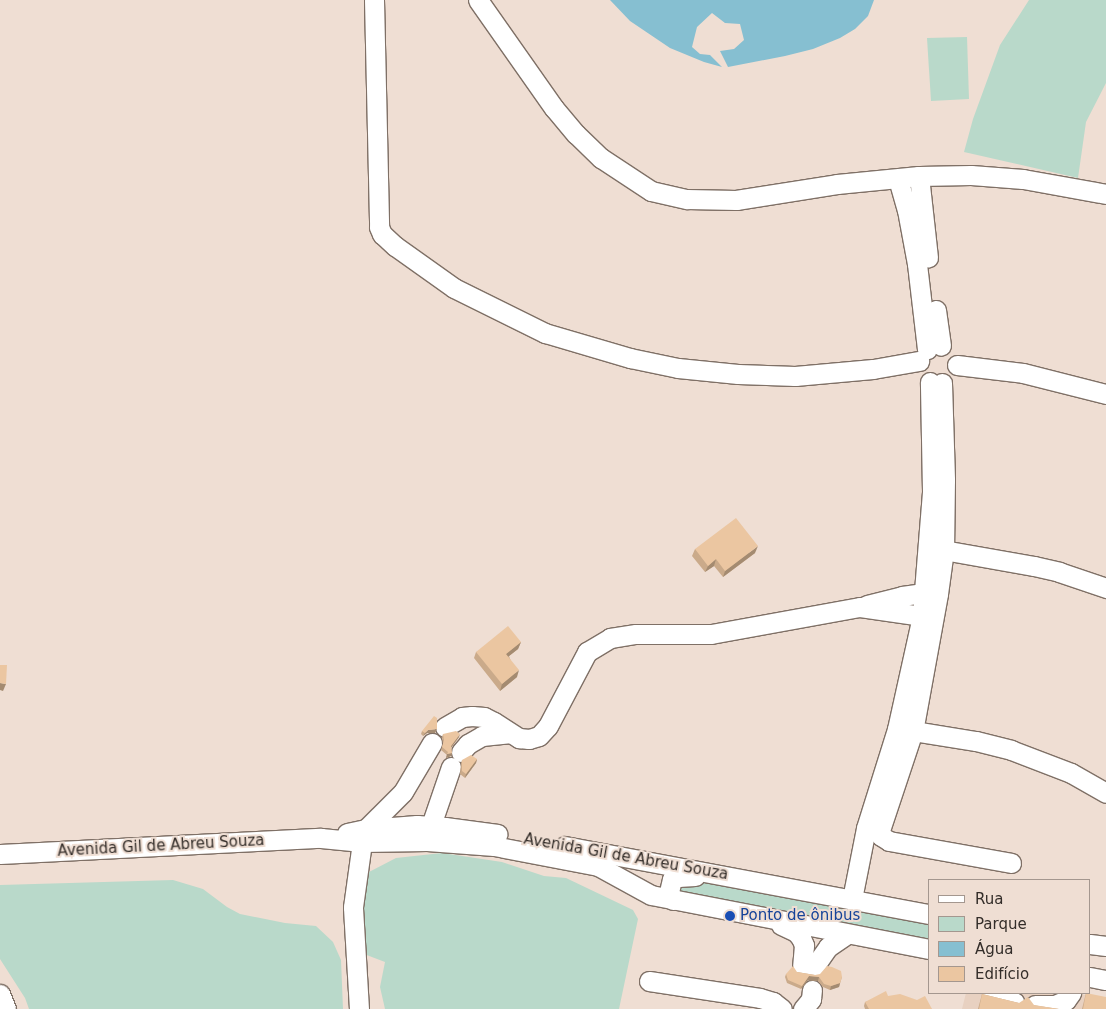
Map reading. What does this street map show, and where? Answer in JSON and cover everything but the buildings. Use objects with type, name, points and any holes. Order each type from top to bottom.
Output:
[{"type":"street","points":[[374,0],[378,220],[382,234],[408,256],[471,297],[545,332],[630,358],[678,368],[738,374],[795,376],[873,369],[929,352],[953,353],[957,365],[952,376],[936,382]]},
{"type":"street","points":[[478,0],[554,108],[576,134],[609,164],[651,191],[687,199],[736,200],[837,184],[918,176],[971,175],[1023,179],[1106,194]]},
{"type":"street","points":[[918,176],[929,352],[921,373],[936,382]]},
{"type":"street","points":[[898,178],[907,210],[917,264],[929,352]]},
{"type":"street","points":[[957,365],[1023,373],[1106,394]]},
{"type":"street","points":[[936,382],[932,475],[938,594],[880,830],[881,836],[889,841],[1011,863]]},
{"type":"street","points":[[936,549],[1034,566],[1060,572],[1106,588]]},
{"type":"street","points":[[852,899],[866,828],[905,730],[924,594],[936,549]]},
{"type":"street","points":[[444,727],[462,717],[478,717],[494,722],[519,738],[529,739],[539,736],[548,726],[587,652],[610,638],[636,634],[711,634],[860,607],[902,596],[924,594]]},
{"type":"street","points":[[860,607],[922,616]]},
{"type":"street","points":[[905,730],[976,741],[1011,750],[1071,773],[1106,793]]},
{"type":"street","points":[[428,833],[456,760],[468,744],[482,736],[509,733]]},
{"type":"street","points":[[359,1009],[353,907],[364,835],[402,792],[432,743]]},
{"type":"street","name":"Avenida Gil de Abreu Souza","points":[[0,854],[364,835],[428,833],[512,836],[928,914]]},
{"type":"street","name":"Avenida Gil de Abreu Souza","points":[[428,833],[598,866],[645,894],[928,949]]},
{"type":"street","points":[[673,900],[669,892],[672,879],[687,876],[706,878],[716,874]]},
{"type":"street","points":[[767,918],[788,928],[801,938],[808,966],[828,947],[847,934]]},
{"type":"street","points":[[1091,944],[1106,946]]},
{"type":"street","points":[[1091,977],[1106,980]]},
{"type":"street","points":[[649,981],[760,998],[773,1002],[782,1009]]},
{"type":"street","points":[[794,1009],[806,990],[811,999],[803,1009]]},
{"type":"street","points":[[0,994],[6,1009]]},
{"type":"street","points":[[994,994],[1014,1002]]},
{"type":"street","points":[[1035,1005],[1055,1005],[1066,1000],[1070,994]]},
{"type":"shaded area","points":[[966,994],[1079,994],[1106,999],[1106,1009],[962,1009]]},
{"type":"green space","points":[[1029,0],[1106,0],[1106,83],[1086,122],[1078,178],[964,152],[973,119],[1000,45]]},
{"type":"green space","points":[[967,37],[969,99],[931,101],[927,38]]},
{"type":"green space","points":[[442,853],[502,862],[544,876],[566,878],[633,910],[638,919],[619,1009],[385,1009],[380,987],[385,962],[364,954],[362,893],[369,872],[396,858]]},
{"type":"green space","points":[[173,880],[203,889],[240,914],[285,923],[316,926],[333,942],[341,960],[343,1009],[29,1009],[25,998],[0,959],[0,885]]},
{"type":"green space","points":[[700,882],[928,925],[928,940],[680,893],[680,885]]},
{"type":"water","points":[[610,0],[874,0],[868,16],[855,29],[840,38],[813,49],[728,67],[720,51],[734,49],[744,40],[740,24],[725,23],[712,13],[697,27],[692,47],[700,54],[710,55],[722,67],[670,48],[630,21]]},
{"type":"place","name":"Ponto de ônibus","points":[[730,916]]}]
